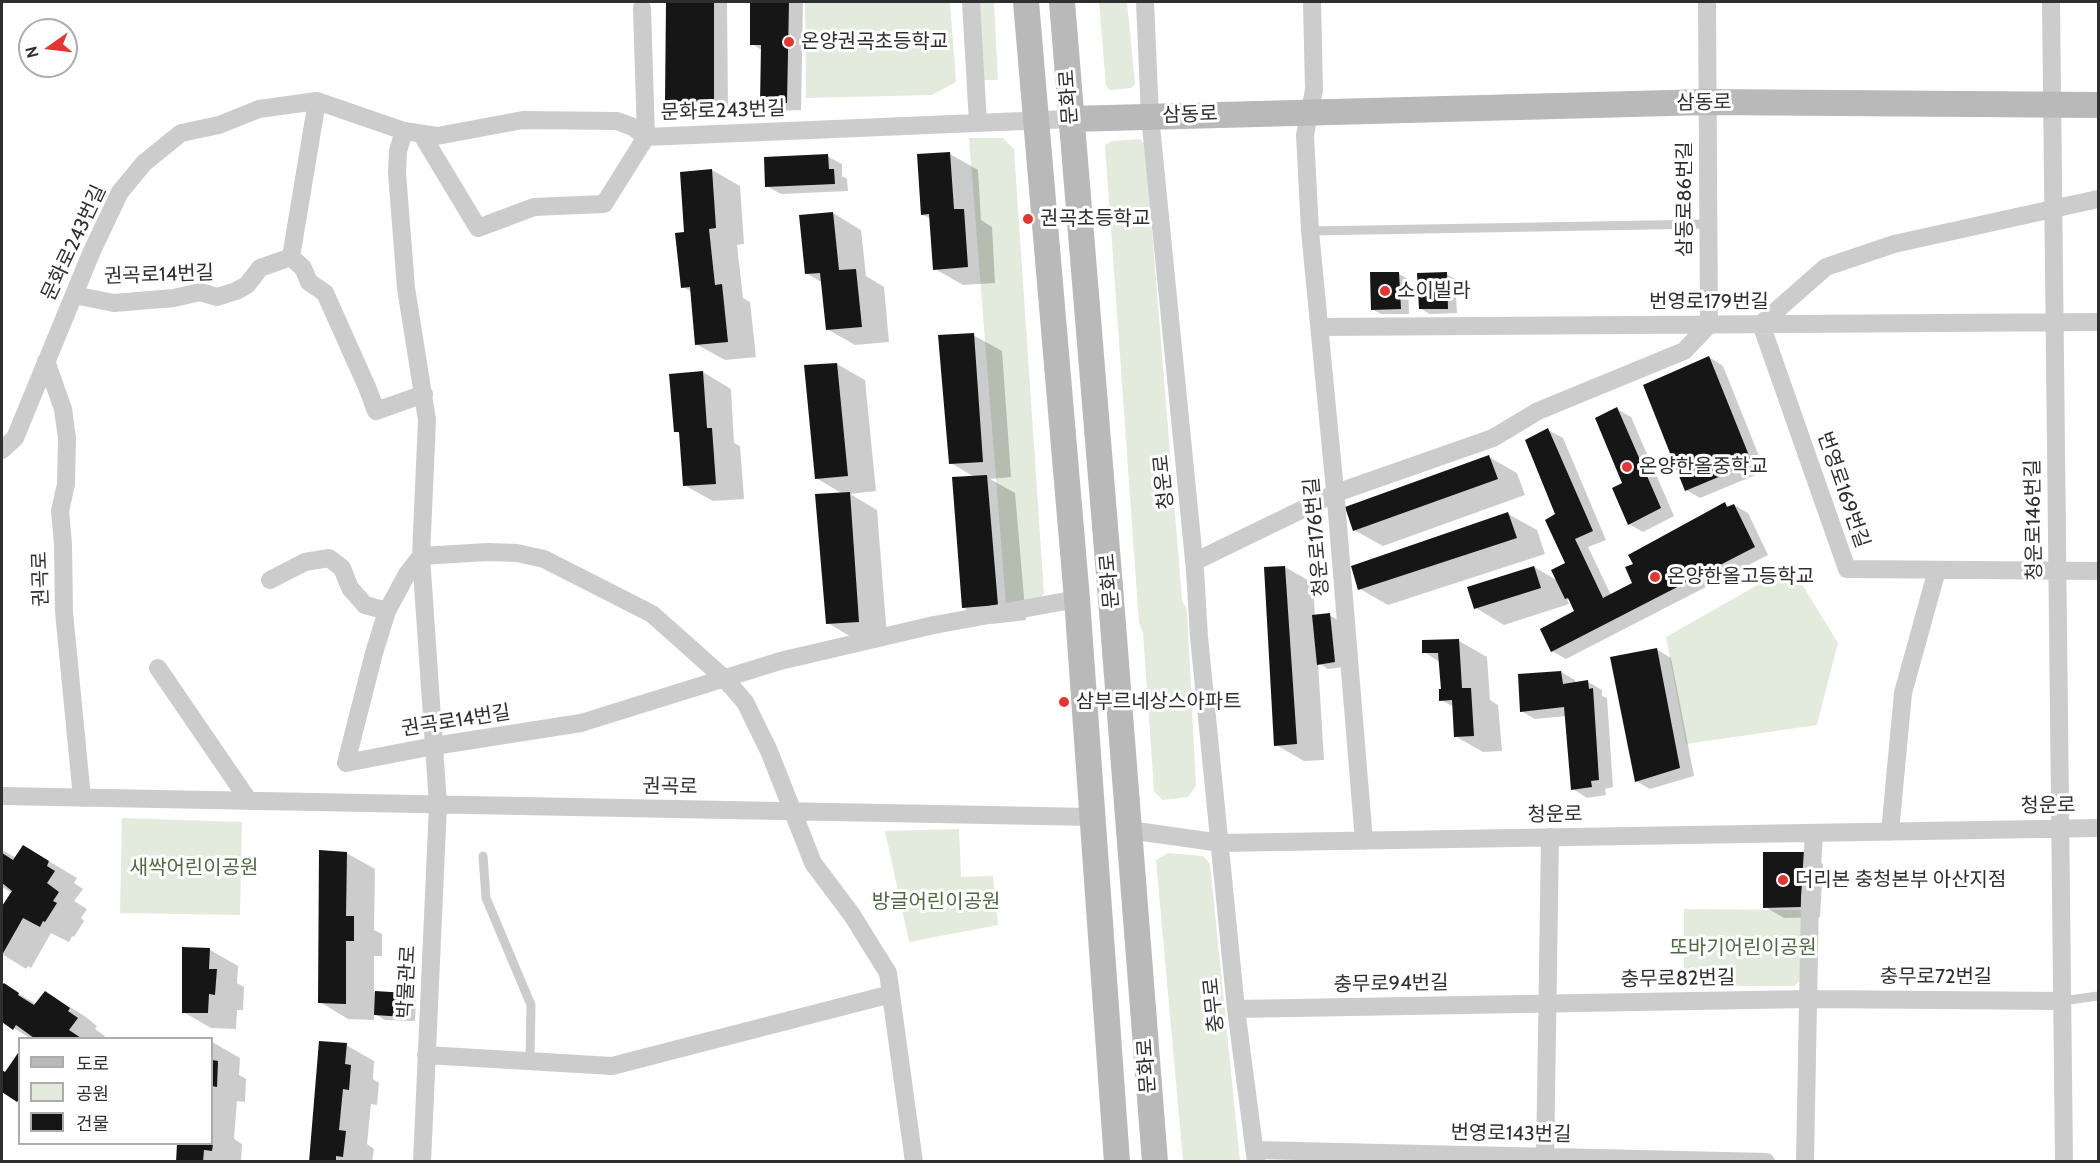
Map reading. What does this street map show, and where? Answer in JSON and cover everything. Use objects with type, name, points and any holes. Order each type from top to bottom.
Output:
[{"type":"main road","name":"문화로","points":[[1026,2],[1077,599],[1116,1161]]},
{"type":"main road","name":"문화로","points":[[1062,2],[1155,1161]]},
{"type":"main road","name":"삼동로","points":[[1070,119],[1707,102],[2098,105]]},
{"type":"street","points":[[971,2],[978,123]]},
{"type":"street","points":[[1145,2],[1150,116]]},
{"type":"street","points":[[1310,112],[1314,90],[1312,2]]},
{"type":"street","name":"삼동로86번길","points":[[1707,2],[1708,325]]},
{"type":"street","name":"청운로146번길","points":[[2051,2],[2060,829]]},
{"type":"street","points":[[422,135],[478,228],[534,207],[604,204],[646,137],[642,8]]},
{"type":"street","points":[[317,101],[291,257],[303,268],[309,282],[325,293],[376,411],[424,394]]},
{"type":"street","name":"문화로243번길","points":[[2,450],[15,438],[92,251],[120,192],[144,164],[181,133],[219,126],[259,110],[317,101],[422,135],[452,134],[523,120],[617,121],[633,127],[646,137],[1070,119]]},
{"type":"street","name":"청운로176번길","points":[[1310,112],[1305,135],[1310,231],[1336,493],[1364,841]]},
{"type":"street","name":"청운로","points":[[1150,116],[1194,562],[1199,637],[1221,843]]},
{"type":"street","points":[[404,131],[398,151],[396,173],[406,288],[424,394],[427,446],[421,556],[507,553],[544,559],[652,614],[724,678],[745,702],[769,751],[813,863],[852,915],[888,973],[914,1161]]},
{"type":"street","points":[[1761,324],[1826,267],[1894,244],[2098,200]]},
{"type":"street","name":"권곡로14번길","points":[[74,294],[114,303],[174,298],[200,292],[217,297],[247,285],[260,268],[291,257]]},
{"type":"street","name":"번영로179번길","points":[[1320,327],[2098,322]]},
{"type":"street","name":"번영로169번길","points":[[1761,324],[1847,569],[2098,571]]},
{"type":"street","points":[[1194,562],[1336,493],[1493,438],[1538,411],[1684,351],[1708,325]]},
{"type":"street","name":"권곡로","points":[[46,361],[63,410],[67,438],[66,484],[60,511],[64,612],[82,798]]},
{"type":"street","name":"권곡로14번길","points":[[421,556],[407,574],[387,611],[346,763],[434,746],[580,723],[724,678]]},
{"type":"street","name":"박물관로","points":[[421,556],[438,805],[422,1161]]},
{"type":"street","points":[[270,580],[306,562],[329,558],[342,568],[350,588],[365,605],[387,611]]},
{"type":"street","points":[[1890,832],[1903,693],[1937,570]]},
{"type":"street","name":"문화로","points":[[724,678],[780,661],[934,625],[1077,599]]},
{"type":"street","points":[[158,668],[249,801]]},
{"type":"street","name":"권곡로","points":[[2,796],[1091,817]]},
{"type":"street","name":"청운로","points":[[1129,830],[1221,843],[2098,828]]},
{"type":"street","points":[[2060,829],[2064,1161]]},
{"type":"street","points":[[1805,1161],[1814,833]]},
{"type":"street","points":[[1545,1159],[1550,837]]},
{"type":"street","name":"충무로","points":[[1221,843],[1236,1009],[1255,1156]]},
{"type":"street","points":[[426,1055],[612,1066],[891,994]]},
{"type":"street","name":"충무로72번길","points":[[1809,999],[2062,1001]]},
{"type":"street","name":"충무로82번길","points":[[1547,1005],[1809,999]]},
{"type":"street","name":"충무로94번길","points":[[1236,1009],[1547,1005]]},
{"type":"street","name":"번영로143번길","points":[[1255,1156],[1766,1161]]},
{"type":"lane","points":[[1310,231],[1708,224]]},
{"type":"lane","points":[[483,856],[486,898],[531,1005],[530,1061]]},
{"type":"lane","points":[[2062,1001],[2098,996]]},
{"type":"green space","points":[[805,2],[950,2],[956,82],[932,95],[806,98]]},
{"type":"green space","points":[[979,2],[994,2],[998,80],[984,80]]},
{"type":"green space","points":[[1099,2],[1127,2],[1135,84],[1131,88],[1110,90],[1106,86]]},
{"type":"green space","points":[[969,138],[1003,138],[1014,149],[1044,594],[1037,600],[1006,605]]},
{"type":"green space","points":[[1140,139],[1145,144],[1182,600],[1187,610],[1196,786],[1188,797],[1162,800],[1154,791],[1143,632],[1139,623],[1105,145],[1112,141]]},
{"type":"green space","points":[[1791,566],[1838,643],[1817,725],[1686,744],[1666,637]]},
{"type":"green space","name":"새싹어린이공원","points":[[122,818],[242,822],[240,915],[120,913]]},
{"type":"green space","name":"방글어린이공원","points":[[959,829],[961,877],[993,876],[998,925],[909,942],[885,831]]},
{"type":"green space","points":[[1168,853],[1203,856],[1210,864],[1240,1161],[1183,1161],[1156,860]]},
{"type":"green space","name":"또바기어린이공원","points":[[1684,909],[1802,910],[1801,980],[1794,986],[1684,986]]},
{"type":"building","points":[[666,2],[714,2],[714,102],[665,102]]},
{"type":"building","points":[[750,2],[789,2],[787,103],[760,104],[761,45],[750,45]]},
{"type":"building","points":[[950,152],[954,209],[964,209],[968,267],[933,270],[929,214],[921,215],[917,154]]},
{"type":"building","points":[[828,154],[829,169],[834,169],[835,184],[765,187],[764,157]]},
{"type":"building","points":[[712,169],[716,228],[709,229],[715,285],[722,284],[728,342],[695,345],[690,287],[681,288],[675,233],[684,232],[680,172]]},
{"type":"building","points":[[833,212],[839,270],[856,269],[862,327],[826,330],[820,273],[805,274],[799,215]]},
{"type":"building","name":"소이빌라","points":[[1370,272],[1399,272],[1401,309],[1371,310]]},
{"type":"building","name":"소이빌라","points":[[1447,272],[1448,309],[1419,309],[1417,273]]},
{"type":"building","points":[[974,333],[983,462],[949,464],[938,335]]},
{"type":"building","points":[[1709,356],[1752,463],[1685,491],[1643,385]]},
{"type":"building","points":[[837,363],[848,476],[815,479],[804,365]]},
{"type":"building","points":[[703,371],[707,428],[712,428],[716,484],[683,486],[679,432],[674,432],[669,374]]},
{"type":"building","points":[[1617,407],[1661,508],[1628,525],[1612,488],[1622,483],[1595,418]]},
{"type":"building","points":[[1548,428],[1593,531],[1575,539],[1603,598],[1632,583],[1625,567],[1633,564],[1628,555],[1725,502],[1727,507],[1734,504],[1755,547],[1551,652],[1540,629],[1574,611],[1568,598],[1565,599],[1551,570],[1565,563],[1545,520],[1555,514],[1525,440]]},
{"type":"building","points":[[1489,455],[1498,479],[1353,531],[1345,507]]},
{"type":"building","points":[[987,475],[998,605],[962,608],[952,477]]},
{"type":"building","points":[[850,492],[859,622],[826,624],[815,494]]},
{"type":"building","points":[[1508,512],[1517,538],[1358,590],[1351,566]]},
{"type":"building","points":[[1285,566],[1297,744],[1274,746],[1264,567]]},
{"type":"building","points":[[1534,566],[1541,588],[1474,609],[1467,587]]},
{"type":"building","points":[[1330,613],[1335,662],[1317,665],[1312,615]]},
{"type":"building","points":[[1459,639],[1462,688],[1471,688],[1474,736],[1454,737],[1452,700],[1439,701],[1439,689],[1441,689],[1438,653],[1422,653],[1422,640]]},
{"type":"building","points":[[1657,648],[1680,768],[1635,782],[1610,657]]},
{"type":"building","points":[[1561,671],[1563,684],[1588,680],[1589,689],[1593,688],[1599,780],[1591,781],[1592,787],[1571,790],[1564,707],[1520,712],[1518,674]]},
{"type":"building","points":[[23,845],[49,861],[47,866],[55,871],[47,883],[59,892],[53,901],[57,903],[40,927],[23,918],[2,955],[2,906],[12,891],[2,883],[2,853],[13,860]]},
{"type":"building","points":[[319,850],[347,852],[346,916],[354,916],[354,941],[346,941],[346,1004],[318,1003]]},
{"type":"building","name":"더리본 충청본부 아산지점","points":[[1763,852],[1805,852],[1801,907],[1763,908]]},
{"type":"building","points":[[182,947],[210,948],[209,969],[217,969],[215,995],[209,994],[208,1013],[182,1013]]},
{"type":"building","points":[[4,983],[34,1005],[45,991],[70,1008],[68,1011],[78,1018],[69,1030],[80,1037],[33,1037],[16,1025],[13,1030],[2,1022],[2,985]]},
{"type":"building","points":[[375,991],[407,993],[406,1017],[374,1015]]},
{"type":"building","points":[[319,1041],[347,1043],[345,1064],[351,1065],[349,1090],[343,1089],[339,1130],[346,1131],[343,1157],[336,1156],[336,1162],[309,1162]]},
{"type":"building","points":[[18,1053],[17,1102],[2,1092],[2,1070],[5,1072]]},
{"type":"building","points":[[213,1060],[218,1061],[217,1087],[213,1086]]},
{"type":"building","points":[[177,1145],[213,1145],[212,1151],[204,1150],[203,1162],[176,1162]]},
{"type":"place","name":"온양권곡초등학교","points":[[789,42]]},
{"type":"place","name":"권곡초등학교","points":[[1028,219]]},
{"type":"place","name":"소이빌라","points":[[1385,291]]},
{"type":"place","name":"온양한올중학교","points":[[1627,467]]},
{"type":"place","name":"온양한올고등학교","points":[[1655,577]]},
{"type":"place","name":"삼부르네상스아파트","points":[[1064,702]]},
{"type":"place","name":"더리본 충청본부 아산지점","points":[[1783,880]]}]
